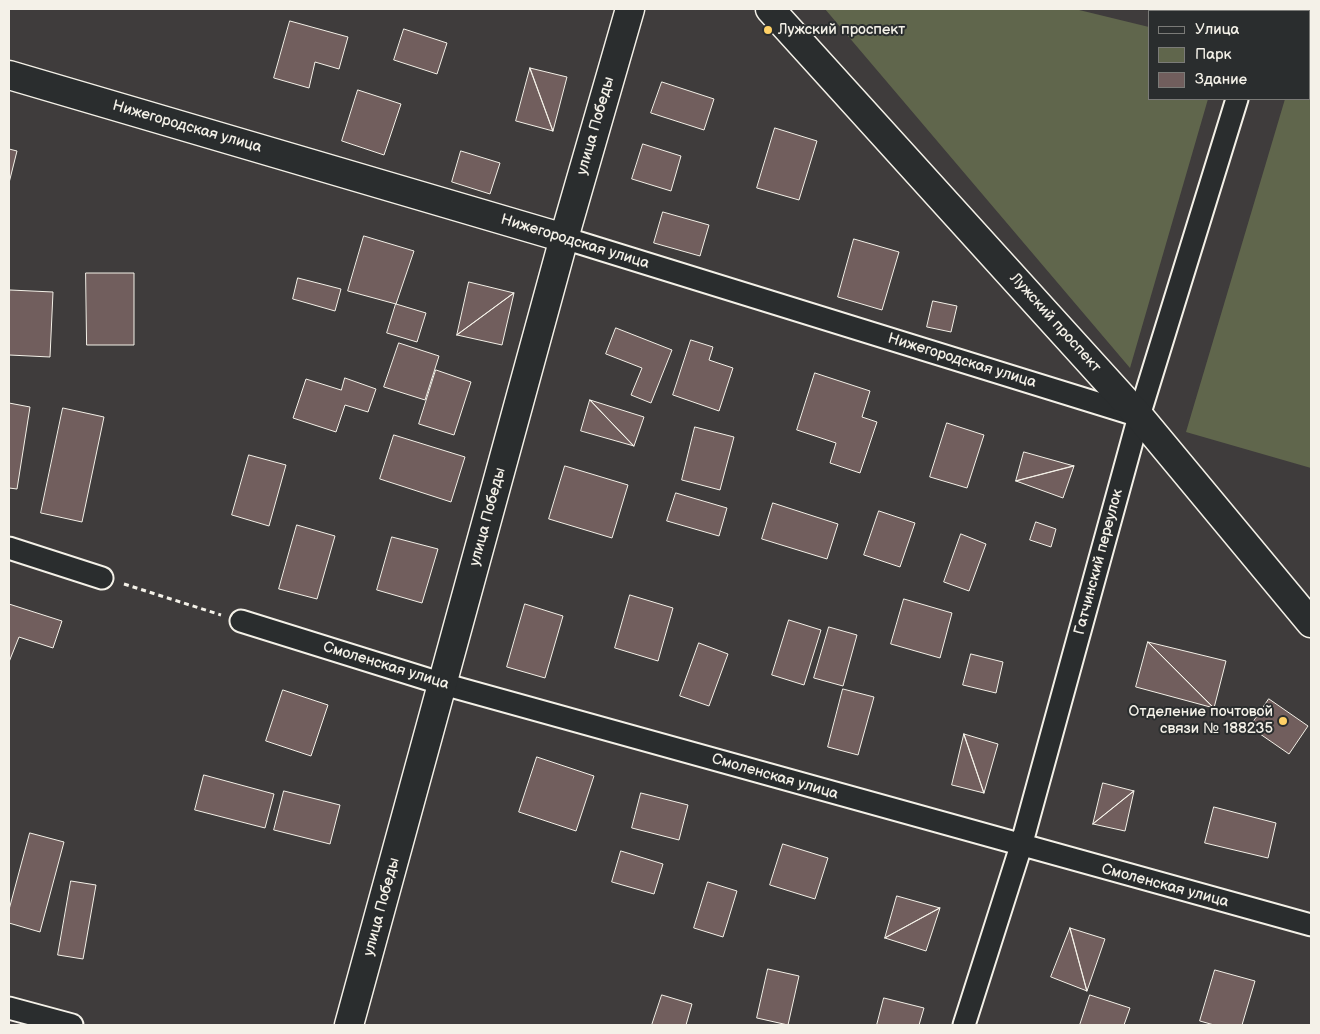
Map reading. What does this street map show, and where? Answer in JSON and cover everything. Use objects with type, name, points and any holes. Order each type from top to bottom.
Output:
[{"type":"street","name":"улица Победы","points":[[350,1025],[564,238],[630,9]]},
{"type":"street","name":"Лужский проспект","points":[[770,9],[1139,416],[1311,623]]},
{"type":"street","name":"Нижегородская улица","points":[[9,75],[564,238],[1139,416]]},
{"type":"street","name":"Гатчинский переулок","points":[[964,1025],[1021,846],[1139,416],[1237,100]]},
{"type":"street","points":[[9,548],[102,578]]},
{"type":"street","name":"Смоленская улица","points":[[241,621],[443,684],[1311,925]]},
{"type":"street","points":[[9,1008],[72,1025]]},
{"type":"path","points":[[102,578],[241,621]]},
{"type":"green space","points":[[825,9],[1075,9],[1148,27],[1148,100],[1208,100],[1130,368]]},
{"type":"green space","points":[[1310,74],[1311,468],[1186,432],[1285,100],[1310,100]]},
{"type":"building","points":[[290,21],[348,37],[339,69],[315,62],[309,88],[274,78]]},
{"type":"building","points":[[404,29],[447,43],[437,74],[394,60]]},
{"type":"building","points":[[530,68],[567,77],[553,131]]},
{"type":"building","points":[[530,68],[553,131],[516,121]]},
{"type":"building","points":[[662,82],[714,99],[704,130],[651,113]]},
{"type":"building","points":[[358,90],[401,104],[384,155],[342,141]]},
{"type":"building","points":[[775,128],[817,141],[799,200],[757,188]]},
{"type":"building","points":[[643,144],[681,156],[671,191],[632,179]]},
{"type":"building","points":[[9,149],[17,151],[9,183]]},
{"type":"building","points":[[461,151],[500,163],[490,194],[452,182]]},
{"type":"building","points":[[663,212],[709,225],[700,256],[654,243]]},
{"type":"building","points":[[364,236],[414,251],[396,304],[348,291]]},
{"type":"building","points":[[854,239],[899,252],[882,310],[838,297]]},
{"type":"building","points":[[86,273],[134,273],[134,345],[87,345]]},
{"type":"building","points":[[298,278],[341,289],[335,311],[293,299]]},
{"type":"building","points":[[469,282],[514,293],[457,335]]},
{"type":"building","points":[[10,290],[53,292],[50,357],[9,355]]},
{"type":"building","points":[[514,293],[502,345],[457,335]]},
{"type":"building","points":[[933,301],[957,306],[951,332],[927,327]]},
{"type":"building","points":[[396,304],[426,313],[417,342],[387,333]]},
{"type":"building","points":[[616,328],[672,350],[651,403],[631,395],[642,368],[606,354]]},
{"type":"building","points":[[691,340],[713,347],[709,360],[733,368],[719,411],[673,395]]},
{"type":"building","points":[[399,343],[439,356],[425,400],[384,387]]},
{"type":"building","points":[[436,370],[471,382],[454,435],[419,424]]},
{"type":"building","points":[[815,373],[870,391],[862,417],[877,422],[860,473],[830,463],[836,443],[797,430]]},
{"type":"building","points":[[345,378],[376,389],[368,412],[345,405],[336,432],[293,418],[306,379],[341,390]]},
{"type":"building","points":[[590,400],[634,446],[581,431]]},
{"type":"building","points":[[590,400],[644,417],[634,446]]},
{"type":"building","points":[[9,403],[30,407],[17,489],[9,488]]},
{"type":"building","points":[[63,408],[104,417],[82,522],[41,513]]},
{"type":"building","points":[[947,423],[984,435],[967,488],[930,477]]},
{"type":"building","points":[[695,427],[734,437],[720,490],[682,480]]},
{"type":"building","points":[[394,435],[465,457],[451,502],[380,479]]},
{"type":"building","points":[[1024,452],[1074,466],[1016,481]]},
{"type":"building","points":[[249,455],[286,465],[269,526],[232,515]]},
{"type":"building","points":[[565,466],[628,485],[612,538],[549,519]]},
{"type":"building","points":[[1074,466],[1063,498],[1016,481]]},
{"type":"building","points":[[676,493],[727,508],[719,536],[667,521]]},
{"type":"building","points":[[773,503],[838,524],[827,559],[762,539]]},
{"type":"building","points":[[879,511],[915,523],[900,567],[864,555]]},
{"type":"building","points":[[1036,522],[1056,529],[1051,547],[1030,540]]},
{"type":"building","points":[[297,525],[335,536],[317,599],[279,589]]},
{"type":"building","points":[[961,534],[986,544],[969,591],[944,582]]},
{"type":"building","points":[[392,537],[438,549],[422,603],[377,590]]},
{"type":"building","points":[[630,595],[673,608],[658,661],[615,648]]},
{"type":"building","points":[[904,599],[952,613],[940,658],[891,644]]},
{"type":"building","points":[[9,604],[62,621],[53,648],[19,637],[9,662]]},
{"type":"building","points":[[525,604],[563,616],[545,678],[507,667]]},
{"type":"building","points":[[789,620],[821,630],[804,685],[772,675]]},
{"type":"building","points":[[829,627],[857,635],[843,686],[814,678]]},
{"type":"building","points":[[1148,642],[1226,661],[1214,708]]},
{"type":"building","points":[[1148,642],[1214,708],[1136,687]]},
{"type":"building","points":[[699,643],[728,654],[709,706],[680,696]]},
{"type":"building","points":[[971,654],[1003,662],[996,693],[963,685]]},
{"type":"building","points":[[843,689],[874,697],[858,755],[828,747]]},
{"type":"building","points":[[283,690],[328,705],[311,756],[266,741]]},
{"type":"building","points":[[1269,699],[1308,726],[1289,754],[1250,727]]},
{"type":"building","points":[[964,734],[998,744],[984,793]]},
{"type":"building","points":[[964,734],[984,793],[952,785]]},
{"type":"building","points":[[537,757],[594,776],[576,831],[519,812]]},
{"type":"building","points":[[204,775],[274,794],[265,828],[195,810]]},
{"type":"building","points":[[1103,783],[1134,791],[1093,824]]},
{"type":"building","points":[[284,791],[340,805],[330,844],[274,830]]},
{"type":"building","points":[[1134,791],[1125,831],[1093,824]]},
{"type":"building","points":[[641,793],[688,805],[679,840],[632,828]]},
{"type":"building","points":[[1214,807],[1276,823],[1268,858],[1205,843]]},
{"type":"building","points":[[30,833],[64,842],[40,932],[9,923],[9,910]]},
{"type":"building","points":[[783,844],[828,858],[815,899],[770,885]]},
{"type":"building","points":[[621,851],[663,864],[654,894],[612,882]]},
{"type":"building","points":[[71,881],[96,885],[83,959],[58,955]]},
{"type":"building","points":[[708,882],[737,891],[723,937],[694,928]]},
{"type":"building","points":[[897,896],[940,908],[885,938]]},
{"type":"building","points":[[940,908],[926,951],[885,938]]},
{"type":"building","points":[[1070,928],[1105,939],[1087,991]]},
{"type":"building","points":[[1070,928],[1087,991],[1051,977]]},
{"type":"building","points":[[768,969],[799,976],[788,1025],[757,1018]]},
{"type":"building","points":[[1215,970],[1255,981],[1242,1025],[1214,1025],[1200,1021]]},
{"type":"building","points":[[662,995],[692,1004],[686,1025],[652,1025]]},
{"type":"building","points":[[1090,995],[1130,1008],[1124,1025],[1080,1025]]},
{"type":"building","points":[[884,998],[924,1008],[919,1025],[877,1025]]},
{"type":"place","name":"Лужский проспект","points":[[768,30]]},
{"type":"place","name":"Отделение почтовой связи № 188235","points":[[1283,721]]}]
